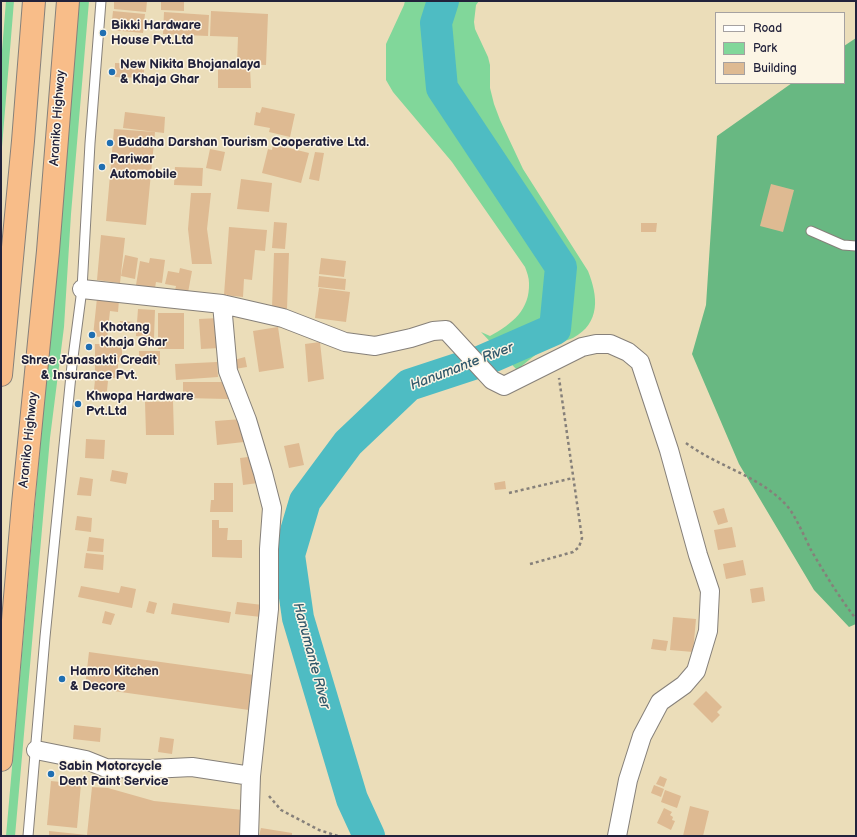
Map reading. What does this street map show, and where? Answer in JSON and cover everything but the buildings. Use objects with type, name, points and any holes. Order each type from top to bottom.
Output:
[{"type":"highway","points":[[1,375],[23,141],[34,1]]},
{"type":"highway","name":"Araniko Highway","points":[[1,760],[23,504],[48,251],[68,1]]},
{"type":"street","points":[[82,289],[222,304],[283,318],[345,342],[375,346],[411,338],[433,331],[446,330],[492,380],[504,386],[582,347],[596,344],[610,344],[628,352],[640,362],[669,450],[698,555],[710,591],[708,631],[696,671],[684,685],[660,702],[642,736],[628,780],[617,836]]},
{"type":"street","points":[[222,304],[228,371],[247,420],[272,508],[269,549],[269,609],[252,776],[249,836]]},
{"type":"street","points":[[36,750],[86,760],[106,768],[151,769],[192,767],[252,776]]},
{"type":"lane","points":[[28,836],[71,373],[82,289],[90,144],[101,1]]},
{"type":"lane","points":[[811,231],[843,245],[856,246]]},
{"type":"path","points":[[530,564],[572,552],[579,547],[582,538],[556,359]]},
{"type":"path","points":[[685,442],[723,465],[768,489],[789,508],[811,550],[842,601],[856,619]]},
{"type":"path","points":[[509,493],[573,478]]},
{"type":"path","points":[[252,776],[281,810],[319,830],[338,836]]},
{"type":"green space","points":[[6,1],[14,1],[1,159],[1,63]]},
{"type":"green space","points":[[79,1],[89,1],[71,214],[64,327],[50,438],[15,836],[6,836]]},
{"type":"green space","points":[[405,1],[479,1],[476,5],[474,22],[475,29],[488,57],[490,65],[490,88],[500,120],[523,169],[588,271],[591,280],[594,290],[595,308],[589,325],[573,338],[543,350],[517,370],[481,332],[490,336],[512,321],[523,308],[529,293],[528,275],[525,267],[452,162],[393,92],[386,80],[386,44]]},
{"type":"green space","points":[[856,38],[856,624],[849,627],[814,590],[739,464],[692,354],[706,305],[717,136],[791,84],[845,84],[845,45]]},
{"type":"waterway","name":"Hanumante River","points":[[369,836],[352,799],[298,618],[289,555],[305,501],[348,443],[409,385],[482,361],[555,329],[561,267],[442,88],[436,23],[443,1]]},
{"type":"place","name":"Bikki Hardware House Pvt.Ltd","points":[[103,33]]},
{"type":"place","name":"New Nikita Bhojanalaya & Khaja Ghar","points":[[112,72]]},
{"type":"place","name":"Buddha Darshan Tourism Cooperative Ltd.","points":[[110,143]]},
{"type":"place","name":"Pariwar Automobile","points":[[102,167]]},
{"type":"place","name":"Khotang Khaja Ghar","points":[[92,335]]},
{"type":"place","name":"Shree Janasakti Credit & Insurance Pvt.","points":[[89,347]]},
{"type":"place","name":"Khwopa Hardware Pvt.Ltd","points":[[78,404]]},
{"type":"place","name":"Hamro Kitchen & Decore","points":[[62,679]]},
{"type":"place","name":"Sabin Motorcycle Dent Paint Service","points":[[51,774]]}]
